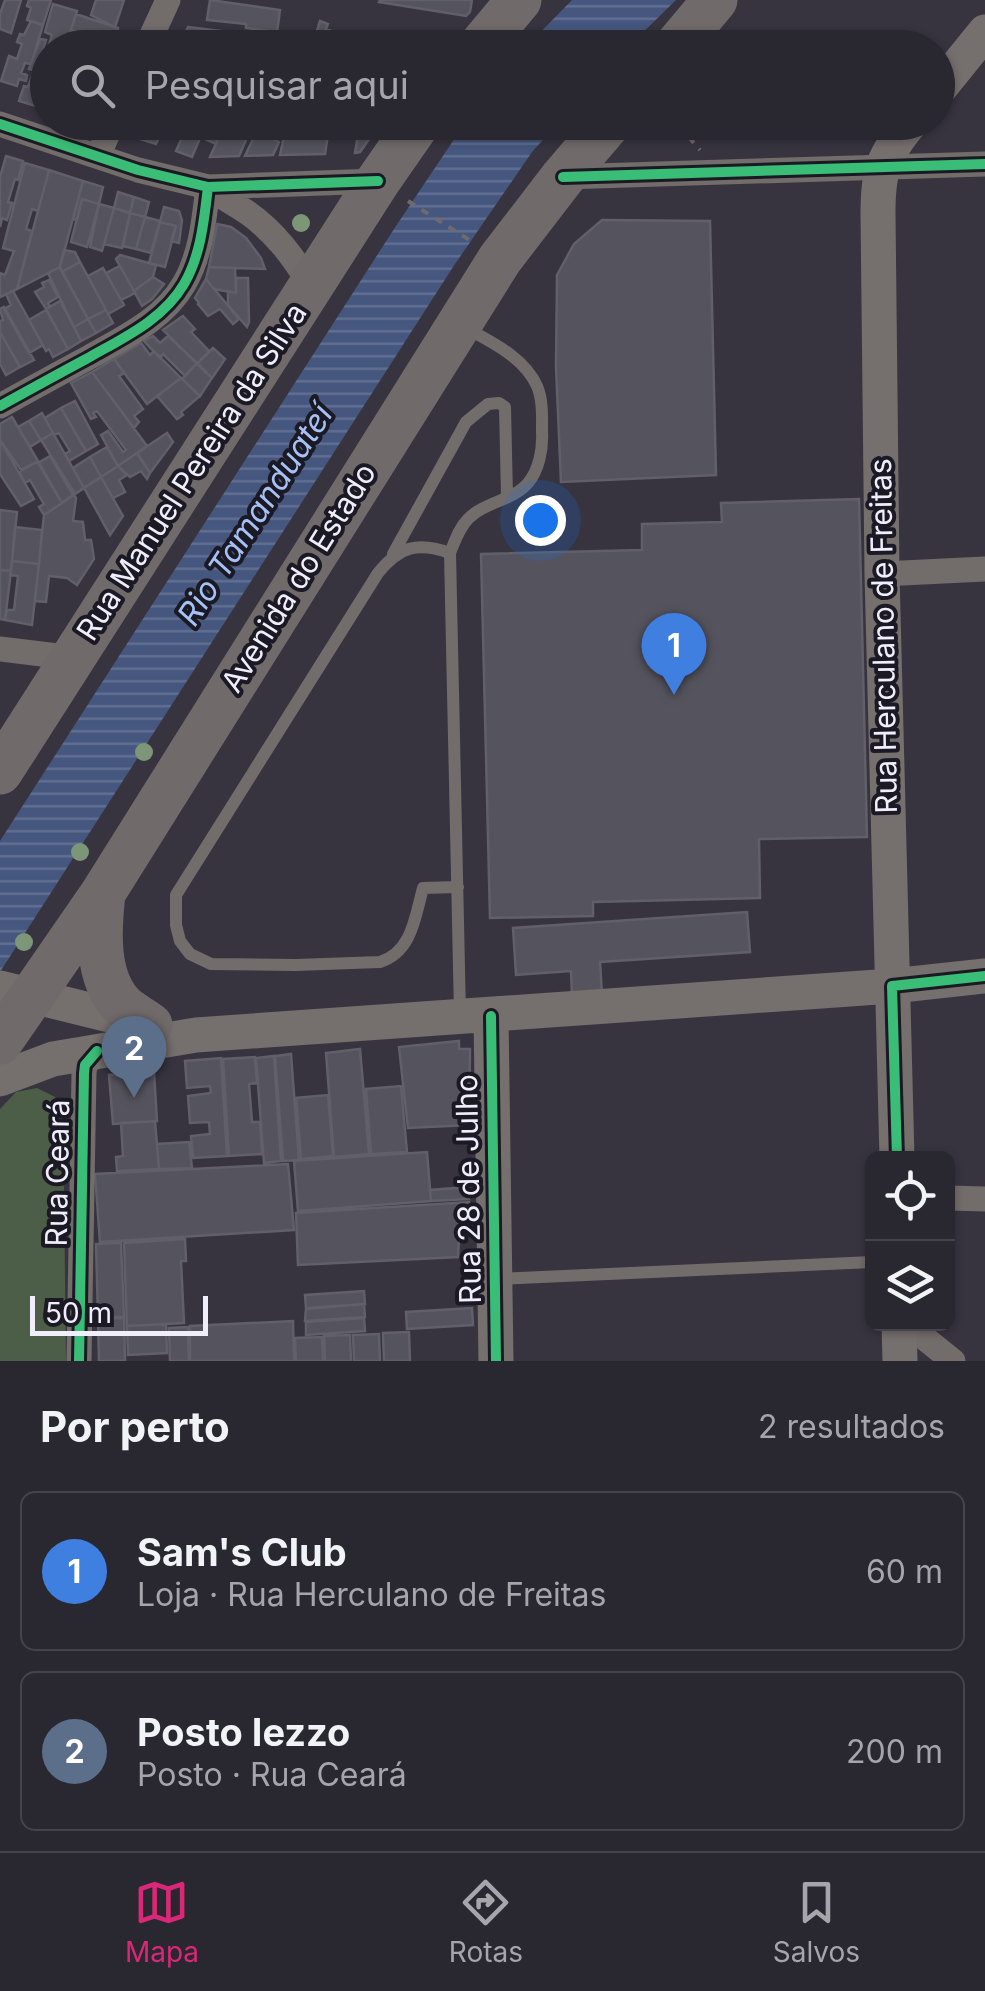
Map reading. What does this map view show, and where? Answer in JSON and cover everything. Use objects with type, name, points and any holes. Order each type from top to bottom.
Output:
[{"type":"highway","points":[[494,30],[519,0]]},
{"type":"highway","points":[[691,30],[716,0]]},
{"type":"highway","name":"Rua Manuel Pereira da Silva","points":[[6,754],[74,658],[311,286],[391,190],[412,140]]},
{"type":"highway","name":"Avenida do Estado","points":[[10,1062],[16,992],[103,893],[458,324],[500,260],[594,140]]},
{"type":"highway","points":[[103,893],[101,934],[105,974],[124,1006],[150,1025]]},
{"type":"main road","points":[[955,69],[985,32]]},
{"type":"main road","name":"Rua Herculano de Freitas","points":[[896,140],[881,168],[878,213],[882,574],[897,1151]]},
{"type":"main road","points":[[10,1062],[196,1034],[892,986],[985,976]]},
{"type":"main road","points":[[16,992],[196,1034]]},
{"type":"main road","name":"Rua 28 de Julho","points":[[476,1016],[496,1280],[496,1361]]},
{"type":"main road","points":[[899,1331],[900,1361]]},
{"type":"street","points":[[154,30],[168,0]]},
{"type":"street","points":[[0,124],[30,134]]},
{"type":"street","points":[[49,140],[138,170],[208,187],[391,190]]},
{"type":"street","points":[[98,156],[105,140]]},
{"type":"street","points":[[563,176],[985,164]]},
{"type":"street","points":[[208,187],[274,235],[311,286]]},
{"type":"street","points":[[0,406],[138,330],[167,308],[193,266],[208,187]]},
{"type":"street","points":[[882,574],[985,569]]},
{"type":"street","points":[[0,648],[74,658]]},
{"type":"street","name":"Rua Ceará","points":[[79,1361],[85,1065],[97,1051]]},
{"type":"street","name":"Rua Ceará","points":[[10,1062],[54,1074],[65,1082],[84,1110]]},
{"type":"street","points":[[955,1198],[985,1199]]},
{"type":"street","points":[[916,1331],[953,1361]]},
{"type":"lane","points":[[458,324],[518,361],[538,387],[543,439],[536,469],[526,486],[478,510],[460,530],[450,553],[458,887],[476,1016]]},
{"type":"lane","points":[[458,887],[423,888],[408,939],[392,958],[380,962],[212,964],[190,954],[180,941],[176,925],[176,895],[378,573],[392,557],[466,422],[488,404],[500,403],[505,407],[507,496]]},
{"type":"lane","points":[[392,557],[420,547],[450,553]]},
{"type":"lane","points":[[496,1280],[865,1262]]},
{"type":"path","points":[[391,190],[475,244]]},
{"type":"green space","points":[[37,1088],[55,1097],[63,1111],[66,1361],[0,1361],[0,1109],[16,1092]]},
{"type":"water","points":[[572,0],[676,0],[645,30],[543,30]]},
{"type":"water","name":"Rio Tamanduateí","points":[[454,140],[543,140],[453,267],[0,972],[0,841]]},
{"type":"building","points":[[5,0],[21,0],[11,33],[0,29]]},
{"type":"building","points":[[29,0],[51,0],[43,25],[27,20]]},
{"type":"building","points":[[96,0],[124,0],[115,27],[91,15]]},
{"type":"building","points":[[210,0],[280,10],[277,30],[207,20]]},
{"type":"building","points":[[380,0],[472,0],[466,16]]},
{"type":"building","points":[[53,4],[77,11],[71,30],[46,30]]},
{"type":"building","points":[[76,14],[118,28],[117,30],[71,30]]},
{"type":"building","points":[[31,21],[43,25],[41,30],[30,30],[30,64],[25,63],[21,73],[27,75],[26,81],[19,79],[17,86],[1,81],[9,56],[17,59],[22,44],[17,42],[20,34],[24,35]]},
{"type":"building","points":[[320,21],[328,24],[329,30],[317,30]]},
{"type":"building","points":[[30,81],[30,104],[19,101],[24,86],[28,87]]},
{"type":"building","points":[[181,140],[199,140],[192,157],[176,151]]},
{"type":"building","points":[[218,140],[246,140],[239,156],[210,157]]},
{"type":"building","points":[[253,140],[279,142],[273,155],[245,156]]},
{"type":"building","points":[[283,140],[327,140],[325,154],[280,155]]},
{"type":"building","points":[[357,140],[368,140],[360,152],[355,153]]},
{"type":"building","points":[[6,156],[23,161],[8,202],[12,203],[7,220],[2,218],[0,227],[0,177]]},
{"type":"building","points":[[25,163],[49,170],[38,211],[32,209],[26,229],[32,231],[17,289],[0,297],[0,273],[5,275],[14,251],[3,248]]},
{"type":"building","points":[[49,170],[83,181],[60,267],[17,289]]},
{"type":"building","points":[[83,181],[103,187],[99,204],[82,199],[77,220],[73,219]]},
{"type":"building","points":[[118,192],[134,197],[130,213],[114,208]]},
{"type":"building","points":[[134,197],[149,202],[145,217],[130,213]]},
{"type":"building","points":[[82,199],[99,204],[87,247],[71,242]]},
{"type":"building","points":[[99,204],[114,208],[102,251],[90,247]]},
{"type":"building","points":[[164,207],[179,211],[179,243],[171,241],[176,226],[160,222]]},
{"type":"building","points":[[114,208],[130,213],[122,248],[104,244]]},
{"type":"building","points":[[130,213],[145,217],[136,249],[123,246]]},
{"type":"building","points":[[145,217],[160,221],[151,253],[136,249]]},
{"type":"building","points":[[602,220],[710,221],[716,475],[561,482],[557,275],[574,244]]},
{"type":"building","points":[[160,222],[176,226],[165,267],[149,263]]},
{"type":"building","points":[[217,224],[231,227],[246,238],[265,269],[209,267]]},
{"type":"building","points":[[64,250],[75,252],[80,262],[62,272],[60,267]]},
{"type":"building","points":[[120,255],[156,265],[153,277],[134,291],[116,259]]},
{"type":"building","points":[[80,262],[106,310],[88,319],[62,272]]},
{"type":"building","points":[[120,266],[135,293],[121,300],[106,273]]},
{"type":"building","points":[[60,267],[88,319],[74,327],[48,273]]},
{"type":"building","points":[[209,267],[235,268],[236,293],[214,289],[206,279]]},
{"type":"building","points":[[103,268],[124,305],[108,314],[88,276]]},
{"type":"building","points":[[153,277],[164,284],[142,306],[134,291]]},
{"type":"building","points":[[236,278],[248,278],[247,327],[228,305],[228,291],[236,293]]},
{"type":"building","points":[[206,279],[239,319],[233,324],[220,309],[208,316],[198,304],[195,298]]},
{"type":"building","points":[[49,280],[58,297],[46,309],[35,292]]},
{"type":"building","points":[[13,291],[43,345],[29,353],[4,309],[11,305],[6,294]]},
{"type":"building","points":[[60,301],[81,341],[68,349],[46,309]]},
{"type":"building","points":[[4,307],[34,360],[20,367],[0,332],[0,309]]},
{"type":"building","points":[[46,310],[68,349],[53,357],[29,320]]},
{"type":"building","points":[[106,310],[113,323],[96,333],[88,319]]},
{"type":"building","points":[[183,316],[195,329],[191,332],[209,351],[197,364],[163,330]]},
{"type":"building","points":[[88,319],[96,333],[81,341],[74,327]]},
{"type":"building","points":[[0,332],[20,367],[6,375],[0,364]]},
{"type":"building","points":[[153,336],[160,343],[168,336],[197,363],[185,376],[144,341]]},
{"type":"building","points":[[141,343],[150,355],[154,351],[181,378],[147,404],[114,359]]},
{"type":"building","points":[[213,348],[225,359],[212,378],[197,364]]},
{"type":"building","points":[[114,359],[124,373],[119,376],[143,409],[134,416],[139,422],[134,428],[92,372]]},
{"type":"building","points":[[197,363],[212,378],[200,396],[182,379]]},
{"type":"building","points":[[92,372],[147,446],[118,466],[101,435],[108,431],[123,452],[126,450],[97,411],[91,419],[71,383]]},
{"type":"building","points":[[181,378],[200,396],[177,419],[157,396]]},
{"type":"building","points":[[75,401],[98,444],[86,451],[61,408]]},
{"type":"building","points":[[61,408],[86,451],[69,461],[65,454],[70,451],[59,433],[54,435],[45,418]]},
{"type":"building","points":[[42,413],[53,433],[41,440],[29,421]]},
{"type":"building","points":[[12,417],[38,461],[21,470],[0,440],[0,424]]},
{"type":"building","points":[[29,421],[41,440],[30,447],[18,427]]},
{"type":"building","points":[[53,433],[84,488],[75,494],[41,440]]},
{"type":"building","points":[[167,433],[173,442],[150,473],[137,453]]},
{"type":"building","points":[[0,440],[34,499],[21,506],[0,474]]},
{"type":"building","points":[[107,447],[118,466],[101,477],[90,457]]},
{"type":"building","points":[[137,453],[150,473],[147,479],[141,471],[130,477],[118,466]]},
{"type":"building","points":[[50,456],[73,495],[62,503],[38,463]]},
{"type":"building","points":[[90,457],[101,477],[84,488],[73,468]]},
{"type":"building","points":[[38,461],[62,503],[44,515],[39,507],[44,504],[30,480],[25,483],[19,472]]},
{"type":"building","points":[[118,466],[127,475],[119,480],[125,492],[113,498],[101,477]]},
{"type":"building","points":[[101,477],[123,516],[110,535],[84,488]]},
{"type":"building","points":[[74,495],[73,521],[83,522],[85,540],[91,540],[94,559],[77,585],[67,578],[49,576],[46,602],[35,601],[44,515]]},
{"type":"building","points":[[859,499],[867,837],[759,839],[760,898],[593,902],[593,916],[490,918],[481,554],[642,550],[642,524],[722,522],[721,503]]},
{"type":"building","points":[[0,510],[17,512],[11,571],[0,570]]},
{"type":"building","points":[[15,527],[42,530],[39,564],[12,561]]},
{"type":"building","points":[[12,561],[39,564],[32,625],[5,620],[7,610],[14,610],[18,576],[10,575]]},
{"type":"building","points":[[0,570],[11,571],[5,620],[0,619]]},
{"type":"building","points":[[747,912],[750,952],[600,962],[602,994],[572,995],[571,971],[516,975],[513,928]]},
{"type":"building","points":[[459,1041],[459,1049],[470,1049],[469,1125],[408,1128],[399,1047]]},
{"type":"building","points":[[360,1049],[369,1154],[334,1157],[326,1053]]},
{"type":"building","points":[[291,1054],[299,1160],[283,1161],[275,1056]]},
{"type":"building","points":[[274,1056],[281,1161],[264,1163],[256,1058]]},
{"type":"building","points":[[255,1057],[257,1083],[249,1084],[252,1122],[260,1122],[262,1154],[229,1156],[223,1059]]},
{"type":"building","points":[[221,1058],[227,1156],[193,1158],[191,1136],[210,1134],[209,1122],[190,1123],[188,1096],[211,1093],[210,1086],[187,1088],[185,1061]]},
{"type":"building","points":[[154,1071],[157,1121],[113,1124],[109,1075]]},
{"type":"building","points":[[401,1086],[407,1152],[371,1154],[366,1089]]},
{"type":"building","points":[[328,1095],[333,1156],[301,1159],[296,1098]]},
{"type":"building","points":[[155,1121],[159,1169],[117,1171],[116,1157],[123,1156],[121,1123]]},
{"type":"building","points":[[189,1142],[192,1168],[159,1169],[157,1144]]},
{"type":"building","points":[[427,1152],[431,1201],[298,1211],[294,1161]]},
{"type":"building","points":[[288,1164],[294,1230],[100,1242],[95,1174]]},
{"type":"building","points":[[468,1187],[469,1199],[431,1201],[430,1190]]},
{"type":"building","points":[[469,1202],[470,1232],[459,1238],[458,1257],[298,1265],[296,1213]]},
{"type":"building","points":[[185,1239],[186,1261],[181,1261],[184,1323],[127,1326],[124,1243]]},
{"type":"building","points":[[121,1243],[124,1317],[98,1317],[96,1244]]},
{"type":"building","points":[[364,1291],[365,1304],[306,1308],[305,1295]]},
{"type":"building","points":[[364,1304],[365,1317],[305,1321],[306,1309]]},
{"type":"building","points":[[472,1308],[473,1325],[407,1329],[406,1312]]},
{"type":"building","points":[[124,1318],[125,1361],[99,1361],[98,1319]]},
{"type":"building","points":[[364,1318],[365,1331],[306,1335],[306,1322]]},
{"type":"building","points":[[293,1321],[294,1361],[190,1361],[190,1326]]},
{"type":"building","points":[[166,1324],[167,1353],[128,1355],[127,1326]]},
{"type":"building","points":[[188,1327],[189,1361],[170,1361],[169,1328]]},
{"type":"building","points":[[409,1332],[410,1361],[384,1361],[383,1333]]},
{"type":"building","points":[[379,1334],[380,1361],[354,1361],[353,1335]]},
{"type":"building","points":[[350,1335],[351,1361],[325,1361],[324,1336]]},
{"type":"building","points":[[322,1337],[323,1361],[296,1361],[295,1338]]},
{"type":"cycle path","points":[[0,124],[30,134]]},
{"type":"cycle path","points":[[48,140],[138,170],[208,187],[378,181]]},
{"type":"cycle path","points":[[563,177],[985,164]]},
{"type":"cycle path","points":[[0,406],[128,335],[165,308],[184,284],[194,261],[208,187]]},
{"type":"cycle path","points":[[897,1151],[892,986],[985,976]]},
{"type":"cycle path","points":[[491,1016],[496,1361]]},
{"type":"cycle path","points":[[79,1361],[84,1073],[85,1065],[97,1051]]},
{"type":"place","name":"Sam's Club","points":[[674,695]]},
{"type":"place","name":"Posto Iezzo","points":[[134,1098]]}]
